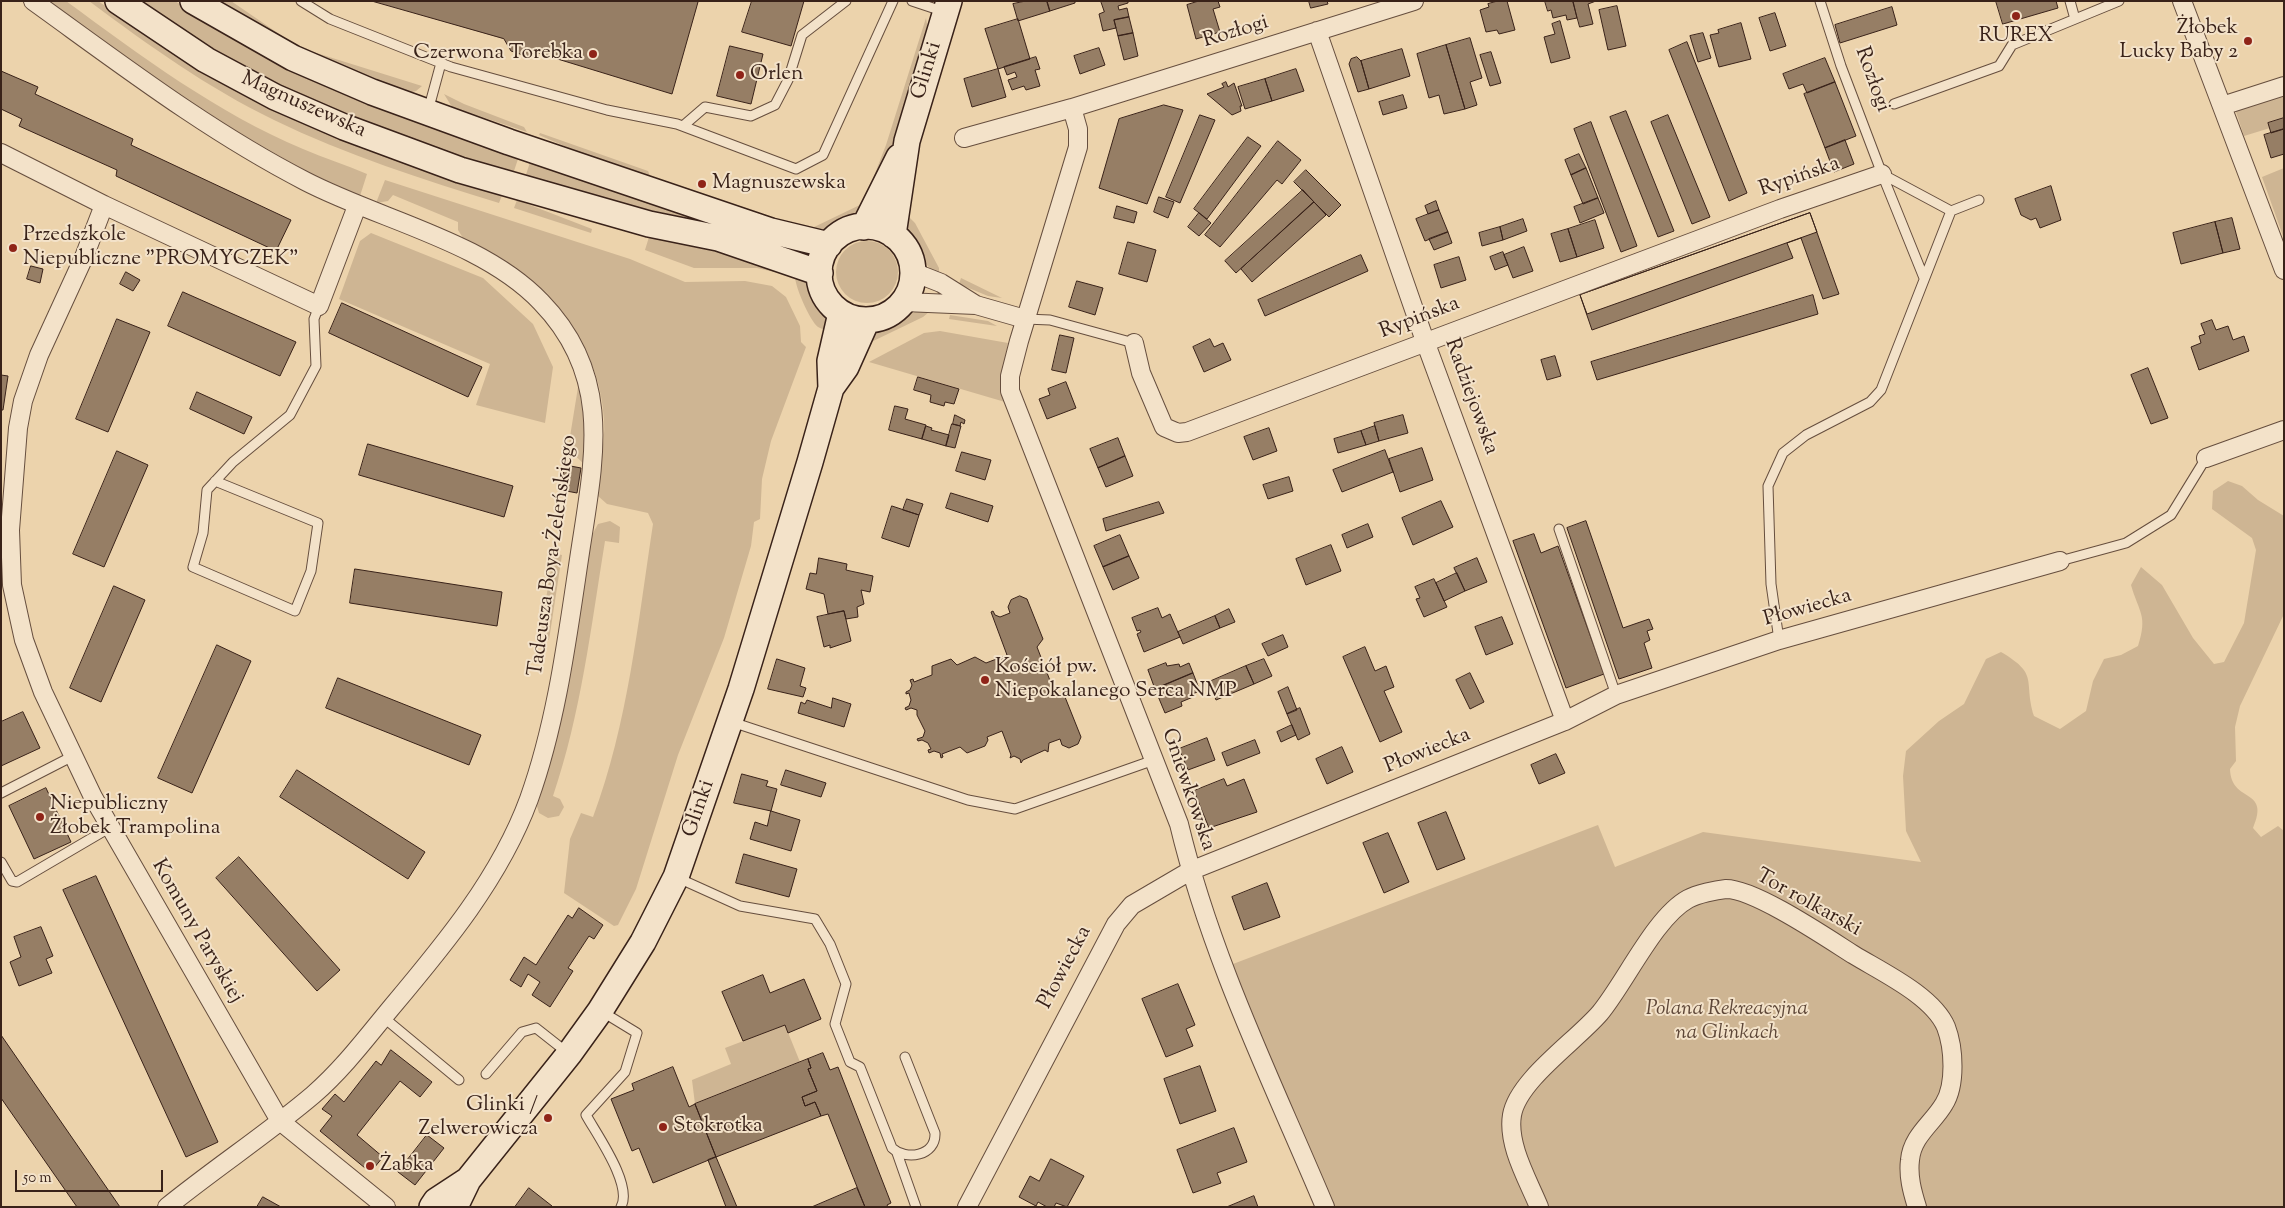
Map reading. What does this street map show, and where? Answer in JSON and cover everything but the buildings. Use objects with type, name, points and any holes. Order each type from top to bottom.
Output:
[{"type":"street","name":"Tadeusza Boya-Żeleńskiego","points":[[34,1],[218,132],[305,181],[357,206],[445,241],[496,266],[526,287],[546,306],[573,344],[588,380],[595,423],[592,472],[556,699],[546,746],[528,800],[498,862],[450,937],[354,1054],[316,1093],[167,1207]]},
{"type":"street","name":"Magnuszewska","points":[[118,1],[178,43],[219,67],[275,97],[353,130],[460,170],[650,224],[718,238],[820,273]]},
{"type":"street","name":"Magnuszewska","points":[[193,1],[293,58],[372,92],[509,142],[771,232],[829,245]]},
{"type":"street","name":"Rozłogi","points":[[964,138],[1072,108],[1414,1]]},
{"type":"street","points":[[2182,1],[2284,270]]},
{"type":"street","name":"Glinki","points":[[893,235],[907,141],[947,7]]},
{"type":"street","name":"Radziejowska","points":[[1317,31],[1425,341],[1565,721]]},
{"type":"street","points":[[2222,106],[2284,86]]},
{"type":"street","points":[[904,302],[976,305],[1025,319],[1078,147],[1078,129],[1072,108]]},
{"type":"street","name":"Glinki","points":[[864,227],[907,141]]},
{"type":"street","points":[[1,153],[104,205],[319,306],[357,206]]},
{"type":"street","name":"Rypińska","points":[[1134,343],[1141,373],[1160,419],[1164,427],[1178,434],[1293,393],[1425,341],[1780,209],[1882,174]]},
{"type":"street","name":"Komuny Paryskiej","points":[[104,205],[84,257],[39,355],[22,401],[10,530],[12,585],[24,640],[43,692],[110,828],[280,1121],[386,1207]]},
{"type":"street","points":[[864,227],[884,230],[893,235],[908,251],[913,272],[912,282],[904,302],[888,315],[867,320],[854,318],[842,313],[826,296],[820,273],[821,264],[829,245],[848,230],[864,227]]},
{"type":"street","points":[[913,272],[941,283],[976,305]]},
{"type":"street","name":"Glinki","points":[[831,388],[830,361],[842,313]]},
{"type":"street","name":"Gniewkowska","points":[[1025,319],[1010,376],[1013,400],[1179,824],[1190,871],[1223,968],[1325,1207]]},
{"type":"street","name":"Glinki","points":[[455,1207],[468,1180],[569,1054],[600,1011],[644,942],[676,877],[759,634],[831,388],[846,366],[867,320]]},
{"type":"street","points":[[2206,458],[2284,430]]},
{"type":"street","name":"Płowiecka","points":[[967,1207],[1116,924],[1132,905],[1190,871],[1565,721],[1616,695],[1779,640],[2068,559]]},
{"type":"street","name":"Tor rolkarski","points":[[1539,1207],[1519,1159],[1511,1129],[1512,1113],[1522,1090],[1602,1011],[1665,920],[1688,898],[1724,889],[1741,891],[1763,901],[1845,949],[1929,1003],[1946,1026],[1952,1050],[1950,1086],[1945,1104],[1920,1134],[1910,1158],[1910,1182],[1917,1207]]},
{"type":"street","name":"Glinki","points":[[432,1207],[436,1201],[468,1180]]},
{"type":"lane","points":[[301,1],[330,20],[441,63],[606,110],[683,126],[796,169],[823,155],[893,1]]},
{"type":"lane","points":[[683,126],[705,107],[751,116],[775,105],[788,80],[802,36],[846,1]]},
{"type":"lane","points":[[912,1],[947,7]]},
{"type":"lane","name":"Rozłogi","points":[[1820,1],[1841,66],[1924,278]]},
{"type":"lane","points":[[2070,1],[2075,19]]},
{"type":"lane","points":[[1894,104],[1999,66],[2012,45],[2119,1]]},
{"type":"lane","points":[[428,111],[441,63]]},
{"type":"lane","points":[[1882,174],[1951,211]]},
{"type":"lane","points":[[1779,640],[1771,584],[1768,486],[1783,453],[1806,435],[1870,402],[1881,390],[1951,211],[1979,200]]},
{"type":"lane","points":[[215,481],[318,523],[312,571],[295,611],[193,566],[203,533],[207,490],[215,481],[233,462],[290,415],[316,366],[314,319],[319,306]]},
{"type":"lane","name":"Rypińska","points":[[1025,319],[1050,320],[1134,343]]},
{"type":"lane","points":[[2068,559],[2126,543],[2171,515],[2206,458]]},
{"type":"lane","points":[[1559,529],[1616,695]]},
{"type":"lane","points":[[730,721],[968,800],[1015,809],[1154,760]]},
{"type":"lane","points":[[1,792],[74,756]]},
{"type":"lane","points":[[1,862],[12,881],[17,882],[110,828]]},
{"type":"lane","points":[[676,877],[740,906],[816,919],[830,944],[846,984],[834,1024],[850,1062],[860,1067],[892,1148],[897,1153],[916,1207]]},
{"type":"lane","points":[[600,1011],[637,1033],[625,1072],[586,1115],[620,1177],[624,1189],[621,1207]]},
{"type":"lane","points":[[383,1017],[459,1080]]},
{"type":"lane","points":[[486,1074],[522,1032],[536,1028],[569,1054]]},
{"type":"lane","points":[[897,1153],[922,1154],[928,1150],[935,1139],[906,1057]]},
{"type":"green space","points":[[48,1],[66,1],[180,82],[271,135],[367,174],[360,196],[309,173],[207,114]]},
{"type":"green space","points":[[89,1],[98,1],[167,49],[504,190],[499,203],[357,156],[274,120],[202,80],[156,50]]},
{"type":"green space","points":[[135,1],[175,1],[205,20],[520,153],[512,177],[479,168],[302,97],[217,54]]},
{"type":"green space","points":[[216,1],[231,1],[288,40],[310,51],[422,86],[416,91],[408,93],[318,58]]},
{"type":"green space","points":[[926,18],[928,30],[900,125],[878,183],[872,181],[886,145]]},
{"type":"green space","points":[[444,94],[464,104],[524,127],[527,132],[452,107]]},
{"type":"green space","points":[[2284,95],[2284,118],[2270,128],[2244,136],[2235,109]]},
{"type":"green space","points":[[540,133],[648,171],[650,176],[610,166],[539,135]]},
{"type":"green space","points":[[532,156],[783,242],[781,250],[524,181]]},
{"type":"green space","points":[[2284,168],[2284,239],[2262,177]]},
{"type":"green space","points":[[385,180],[630,259],[685,282],[745,281],[772,286],[786,297],[800,326],[801,342],[806,347],[771,441],[762,479],[760,519],[754,522],[751,546],[724,638],[678,755],[636,889],[618,925],[614,926],[564,893],[570,839],[581,813],[593,817],[615,746],[637,635],[653,524],[648,513],[607,504],[598,496],[598,477],[604,430],[600,389],[591,360],[577,334],[559,310],[539,288],[515,269],[490,252],[463,238],[458,230],[458,222],[393,195],[388,201],[376,203]]},
{"type":"green space","points":[[517,200],[592,229],[591,233],[514,208]]},
{"type":"green space","points":[[864,203],[859,214],[854,218],[825,231],[810,229]]},
{"type":"green space","points":[[905,213],[915,223],[939,268],[939,275],[926,264],[915,248],[908,231]]},
{"type":"green space","points":[[371,233],[483,278],[533,324],[553,367],[545,423],[476,405],[490,364],[339,299],[360,241]]},
{"type":"green space","points":[[649,237],[665,237],[777,264],[774,272],[757,268],[694,268],[645,250]]},
{"type":"green space","points":[[861,241],[873,241],[889,250],[896,260],[898,272],[896,284],[889,294],[873,303],[861,303],[850,298],[841,289],[836,278],[836,266],[841,255],[850,246]]},
{"type":"green space","points":[[795,275],[809,281],[828,317],[829,331],[818,327],[811,318],[800,294]]},
{"type":"green space","points":[[961,278],[1002,298],[988,296],[959,284]]},
{"type":"green space","points":[[917,311],[929,312],[923,317],[867,344],[874,331]]},
{"type":"green space","points":[[950,315],[988,321],[997,326],[949,319]]},
{"type":"green space","points":[[940,331],[1008,343],[1001,381],[1005,402],[869,362],[924,333]]},
{"type":"green space","points":[[579,381],[586,425],[584,464],[568,449]]},
{"type":"green space","name":"Polana Rekreacyjna na Glinkach","points":[[2228,481],[2242,486],[2258,500],[2284,516],[2284,614],[2240,706],[2235,727],[2236,761],[2230,769],[2232,780],[2237,787],[2249,796],[2257,806],[2257,815],[2253,828],[2261,837],[2278,826],[2284,831],[2284,1207],[1325,1207],[1233,964],[1598,825],[1615,867],[1703,832],[1921,862],[1906,831],[1903,776],[1906,751],[1939,721],[1964,704],[1986,659],[2001,652],[2021,667],[2028,679],[2034,716],[2060,729],[2086,711],[2093,681],[2104,659],[2121,655],[2138,646],[2142,620],[2131,585],[2141,567],[2162,585],[2193,638],[2214,664],[2224,662],[2244,623],[2256,550],[2252,538],[2212,509],[2213,491]]},
{"type":"green space","points":[[610,521],[620,527],[619,543],[605,541],[578,702],[563,765],[553,796],[560,799],[564,807],[559,816],[548,818],[539,813],[536,803],[591,537],[598,524]]},
{"type":"green space","points":[[557,554],[562,555],[549,640],[544,638],[541,629],[553,557]]},
{"type":"green space","points":[[785,1025],[800,1062],[695,1104],[692,1080],[731,1064],[725,1048]]},
{"type":"place","name":"RUREX","points":[[2016,16]]},
{"type":"place","name":"Żłobek Lucky Baby 2","points":[[2248,41]]},
{"type":"place","name":"Czerwona Torebka","points":[[593,54]]},
{"type":"place","name":"Orlen","points":[[740,75]]},
{"type":"place","name":"Magnuszewska","points":[[702,184]]},
{"type":"place","name":"Przedszkole Niepubliczne \"PROMYCZEK\"","points":[[13,248]]},
{"type":"place","name":"Kościół pw. Niepokalanego Serca NMP","points":[[985,680]]},
{"type":"place","name":"Niepubliczny Żłobek Trampolina","points":[[40,817]]},
{"type":"place","name":"Glinki / Zelwerowicza","points":[[548,1118]]},
{"type":"place","name":"Stokrotka","points":[[663,1127]]},
{"type":"place","name":"Żabka","points":[[370,1166]]}]
